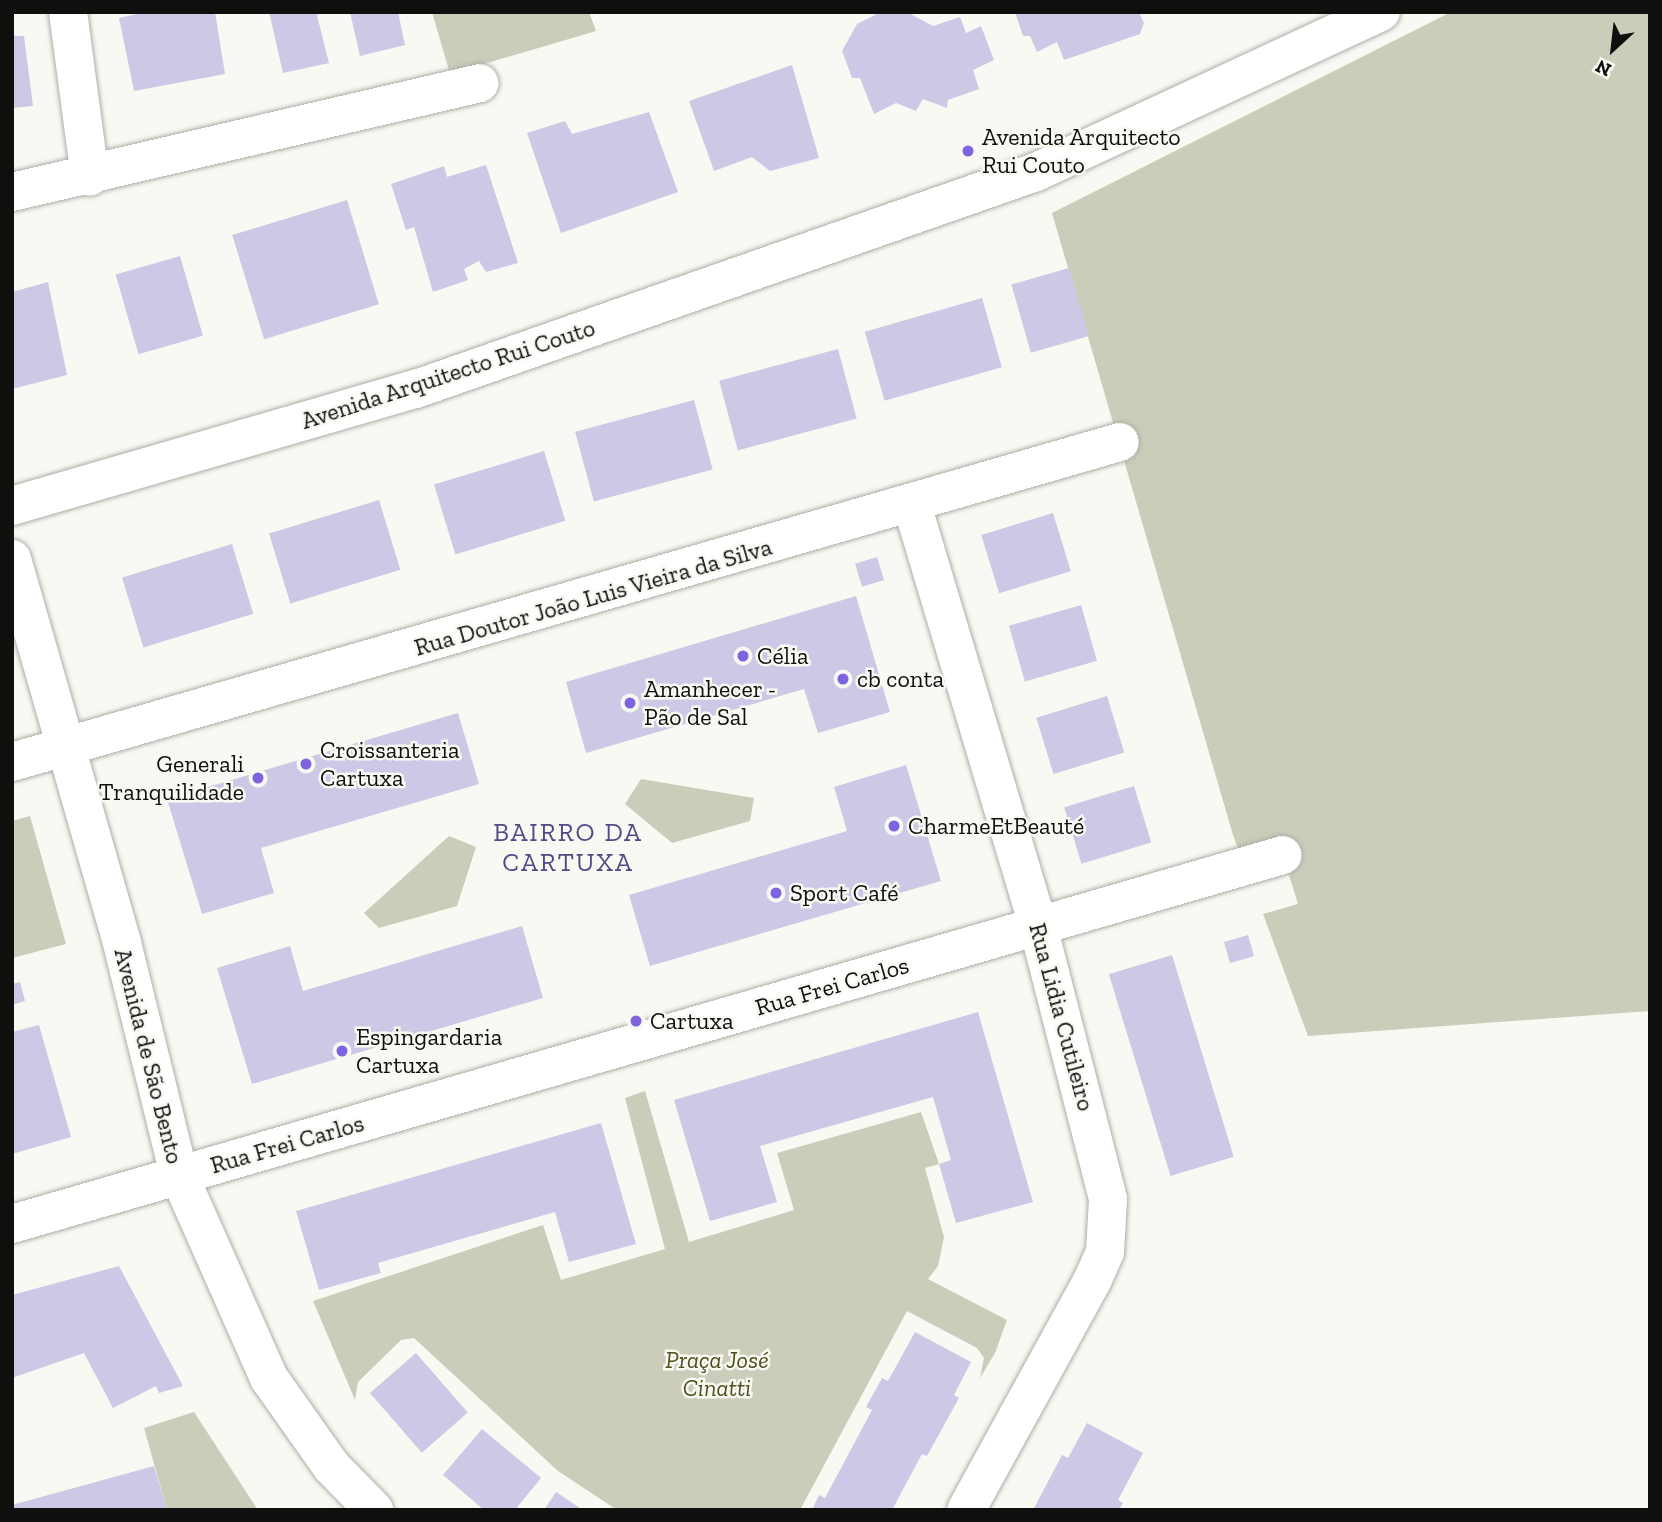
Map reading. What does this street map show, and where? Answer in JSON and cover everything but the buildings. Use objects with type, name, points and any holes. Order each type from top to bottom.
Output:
[{"type":"street","points":[[68,12],[90,177]]},
{"type":"street","name":"Avenida Arquitecto Rui Couto","points":[[12,506],[416,389],[1037,172],[1381,12]]},
{"type":"street","points":[[12,192],[90,177],[479,83]]},
{"type":"street","name":"Rua Doutor João Luis Vieira da Silva","points":[[12,762],[912,505],[1119,442]]},
{"type":"street","name":"Rua Lidia Cutileiro","points":[[912,505],[1038,926],[1104,1176],[1109,1230],[1092,1281],[965,1510]]},
{"type":"street","name":"Avenida de São Bento","points":[[12,559],[122,943],[179,1175],[268,1378],[331,1466],[374,1510]]},
{"type":"street","name":"Rua Frei Carlos","points":[[12,1224],[1283,855]]},
{"type":"green space","points":[[432,12],[589,12],[596,31],[450,74]]},
{"type":"green space","points":[[1451,12],[1650,12],[1650,1011],[1308,1036],[1263,914],[1298,904],[1278,840],[1239,851],[1233,835],[1052,213]]},
{"type":"green space","points":[[641,779],[754,798],[750,821],[672,843],[625,804]]},
{"type":"green space","points":[[30,816],[66,944],[12,958],[12,821]]},
{"type":"green space","points":[[449,836],[476,847],[457,906],[379,928],[364,913]]},
{"type":"green space","name":"Praça José Cinatti","points":[[645,1091],[689,1242],[794,1210],[777,1153],[921,1112],[939,1164],[925,1168],[944,1237],[938,1266],[928,1279],[1007,1320],[995,1353],[980,1378],[984,1358],[977,1348],[907,1311],[800,1510],[617,1510],[558,1471],[414,1338],[401,1340],[358,1382],[355,1400],[313,1301],[543,1225],[561,1280],[665,1249],[625,1098]]},
{"type":"green space","points":[[194,1412],[258,1510],[167,1510],[144,1428]]},
{"type":"place","name":"Avenida Arquitecto Rui Couto","points":[[968,151]]},
{"type":"place","name":"Célia","points":[[743,656]]},
{"type":"place","name":"cb conta","points":[[843,679]]},
{"type":"place","name":"Amanhecer - Pão de Sal","points":[[630,703]]},
{"type":"place","name":"Croissanteria Cartuxa","points":[[306,764]]},
{"type":"place","name":"Generali Tranquilidade","points":[[258,778]]},
{"type":"place","name":"CharmeEtBeauté","points":[[894,826]]},
{"type":"place","name":"Sport Café","points":[[776,893]]},
{"type":"place","name":"Cartuxa","points":[[636,1021]]},
{"type":"place","name":"Espingardaria Cartuxa","points":[[342,1051]]},
{"type":"district","name":"BAIRRO DA CARTUXA","points":[[568,848]]}]
